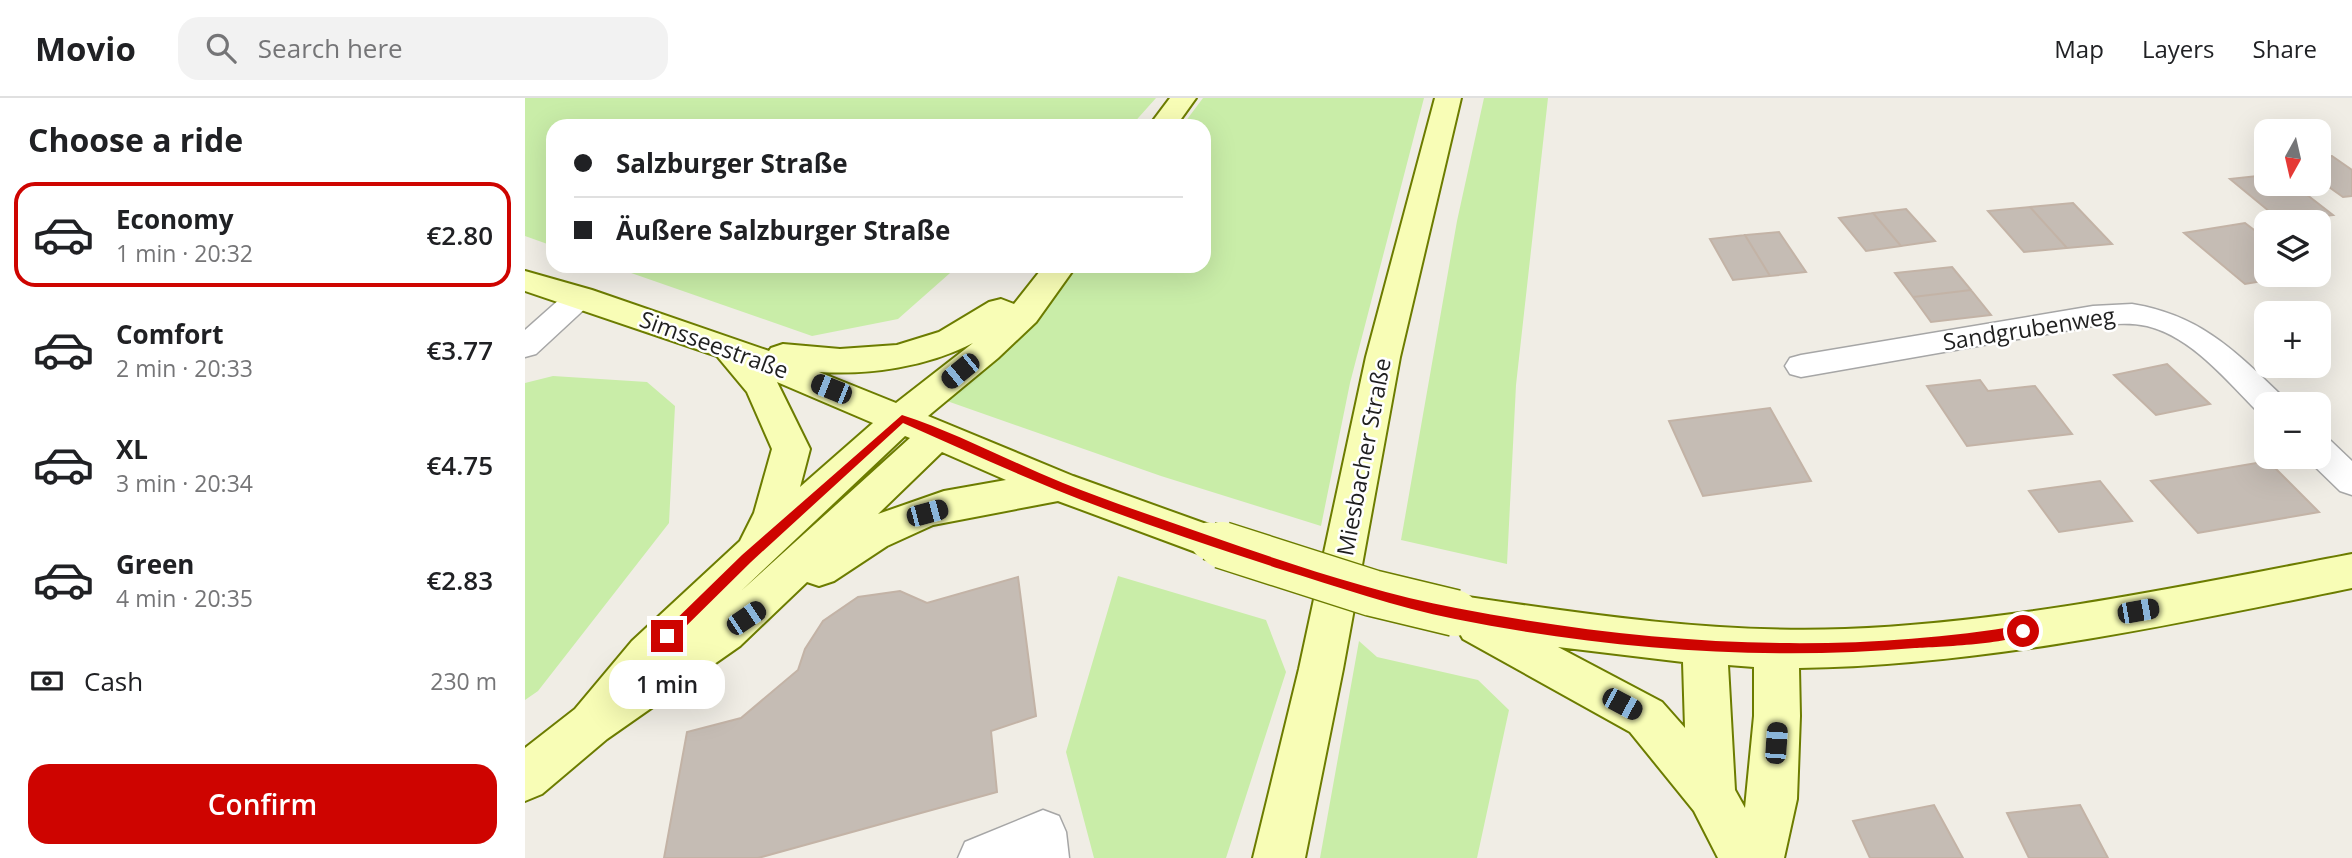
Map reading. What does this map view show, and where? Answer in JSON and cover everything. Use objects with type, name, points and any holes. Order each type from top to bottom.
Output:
[{"type":"main road","points":[[1166,119],[1183,98]]},
{"type":"main road","name":"Miesbacher Straße","points":[[1279,858],[1321,669],[1383,357],[1448,98]]},
{"type":"main road","points":[[729,348],[810,361],[853,362],[932,349],[974,329],[1044,273]]},
{"type":"main road","points":[[591,724],[647,655],[747,559],[902,418],[986,350],[1024,314],[1055,273]]},
{"type":"main road","name":"Simsseestraße","points":[[525,281],[729,348],[938,433],[1059,486],[1209,541],[1349,586],[1455,613]]},
{"type":"main road","points":[[729,348],[762,386],[791,449],[772,516],[747,559]]},
{"type":"main road","points":[[725,633],[938,433]]},
{"type":"main road","points":[[525,778],[591,724],[854,545],[908,518],[965,502],[1059,486]]},
{"type":"main road","points":[[1455,613],[1604,636],[1705,646],[1846,648],[1985,637],[2186,603],[2352,571]]},
{"type":"main road","points":[[1455,613],[1646,717],[1711,794],[1745,858]]},
{"type":"main road","points":[[1705,646],[1711,794]]},
{"type":"main road","points":[[1758,858],[1772,799],[1777,716],[1776,649]]},
{"type":"street","points":[[525,346],[580,297]]},
{"type":"street","name":"Sandgrubenweg","points":[[1801,366],[2093,316],[2132,314],[2172,323],[2205,342],[2257,392]]},
{"type":"street","points":[[2331,462],[2352,482]]},
{"type":"street","points":[[981,858],[1043,831],[1046,858]]},
{"type":"green space","points":[[525,98],[1156,98],[1137,119],[546,119],[546,244],[525,236]]},
{"type":"green space","points":[[1203,98],[1424,98],[1350,383],[1321,526],[1161,476],[947,401],[1041,314],[1073,273],[1211,273],[1211,119],[1187,119]]},
{"type":"green space","points":[[1484,98],[1548,98],[1516,385],[1507,564],[1401,540],[1457,221]]},
{"type":"green space","points":[[631,273],[950,273],[898,319],[812,336]]},
{"type":"green space","points":[[553,376],[647,382],[675,406],[669,523],[538,691],[525,700],[525,383]]},
{"type":"green space","points":[[1118,576],[1266,620],[1286,672],[1226,858],[1094,858],[1066,752]]},
{"type":"green space","points":[[1359,641],[1377,657],[1478,680],[1509,710],[1477,858],[1320,858]]},
{"type":"building","points":[[2331,156],[2352,170],[2352,196],[2343,197],[2331,188]]},
{"type":"building","points":[[2254,176],[2254,196],[2308,196],[2327,210],[2268,210],[2230,179]]},
{"type":"building","points":[[2073,203],[2112,244],[2067,248],[2030,207]]},
{"type":"building","points":[[2030,207],[2067,248],[2024,252],[1988,211]]},
{"type":"building","points":[[1906,209],[1935,241],[1901,246],[1873,213]]},
{"type":"building","points":[[1873,213],[1901,246],[1866,251],[1839,218]]},
{"type":"building","points":[[2245,223],[2254,230],[2254,282],[2245,284],[2184,233]]},
{"type":"building","points":[[1779,232],[1806,272],[1770,276],[1745,235]]},
{"type":"building","points":[[1745,235],[1770,276],[1733,280],[1710,239]]},
{"type":"building","points":[[1952,267],[1971,290],[1913,297],[1895,273]]},
{"type":"building","points":[[1971,290],[1991,315],[1931,322],[1913,297]]},
{"type":"building","points":[[2167,364],[2210,404],[2156,415],[2114,375]]},
{"type":"building","points":[[1980,380],[1988,391],[2035,386],[2072,434],[1967,446],[1927,386]]},
{"type":"building","points":[[1770,408],[1811,481],[1703,496],[1669,421]]},
{"type":"building","points":[[2254,463],[2254,469],[2276,469],[2319,512],[2198,533],[2151,481]]},
{"type":"building","points":[[2100,481],[2132,521],[2059,532],[2029,491]]},
{"type":"building","points":[[1018,577],[1036,716],[991,731],[997,792],[758,858],[664,858],[687,732],[741,718],[798,670],[805,649],[823,621],[858,597],[900,591],[927,603]]},
{"type":"building","points":[[1934,805],[1963,858],[1870,858],[1853,821]]},
{"type":"building","points":[[2080,805],[2108,858],[2029,858],[2007,813]]},
{"type":"route","points":[[667,636],[902,418],[1059,486],[1209,541],[1372,593],[1455,613],[1604,636],[1705,646],[1776,649],[1846,648],[1985,637],[2023,631]]}]
